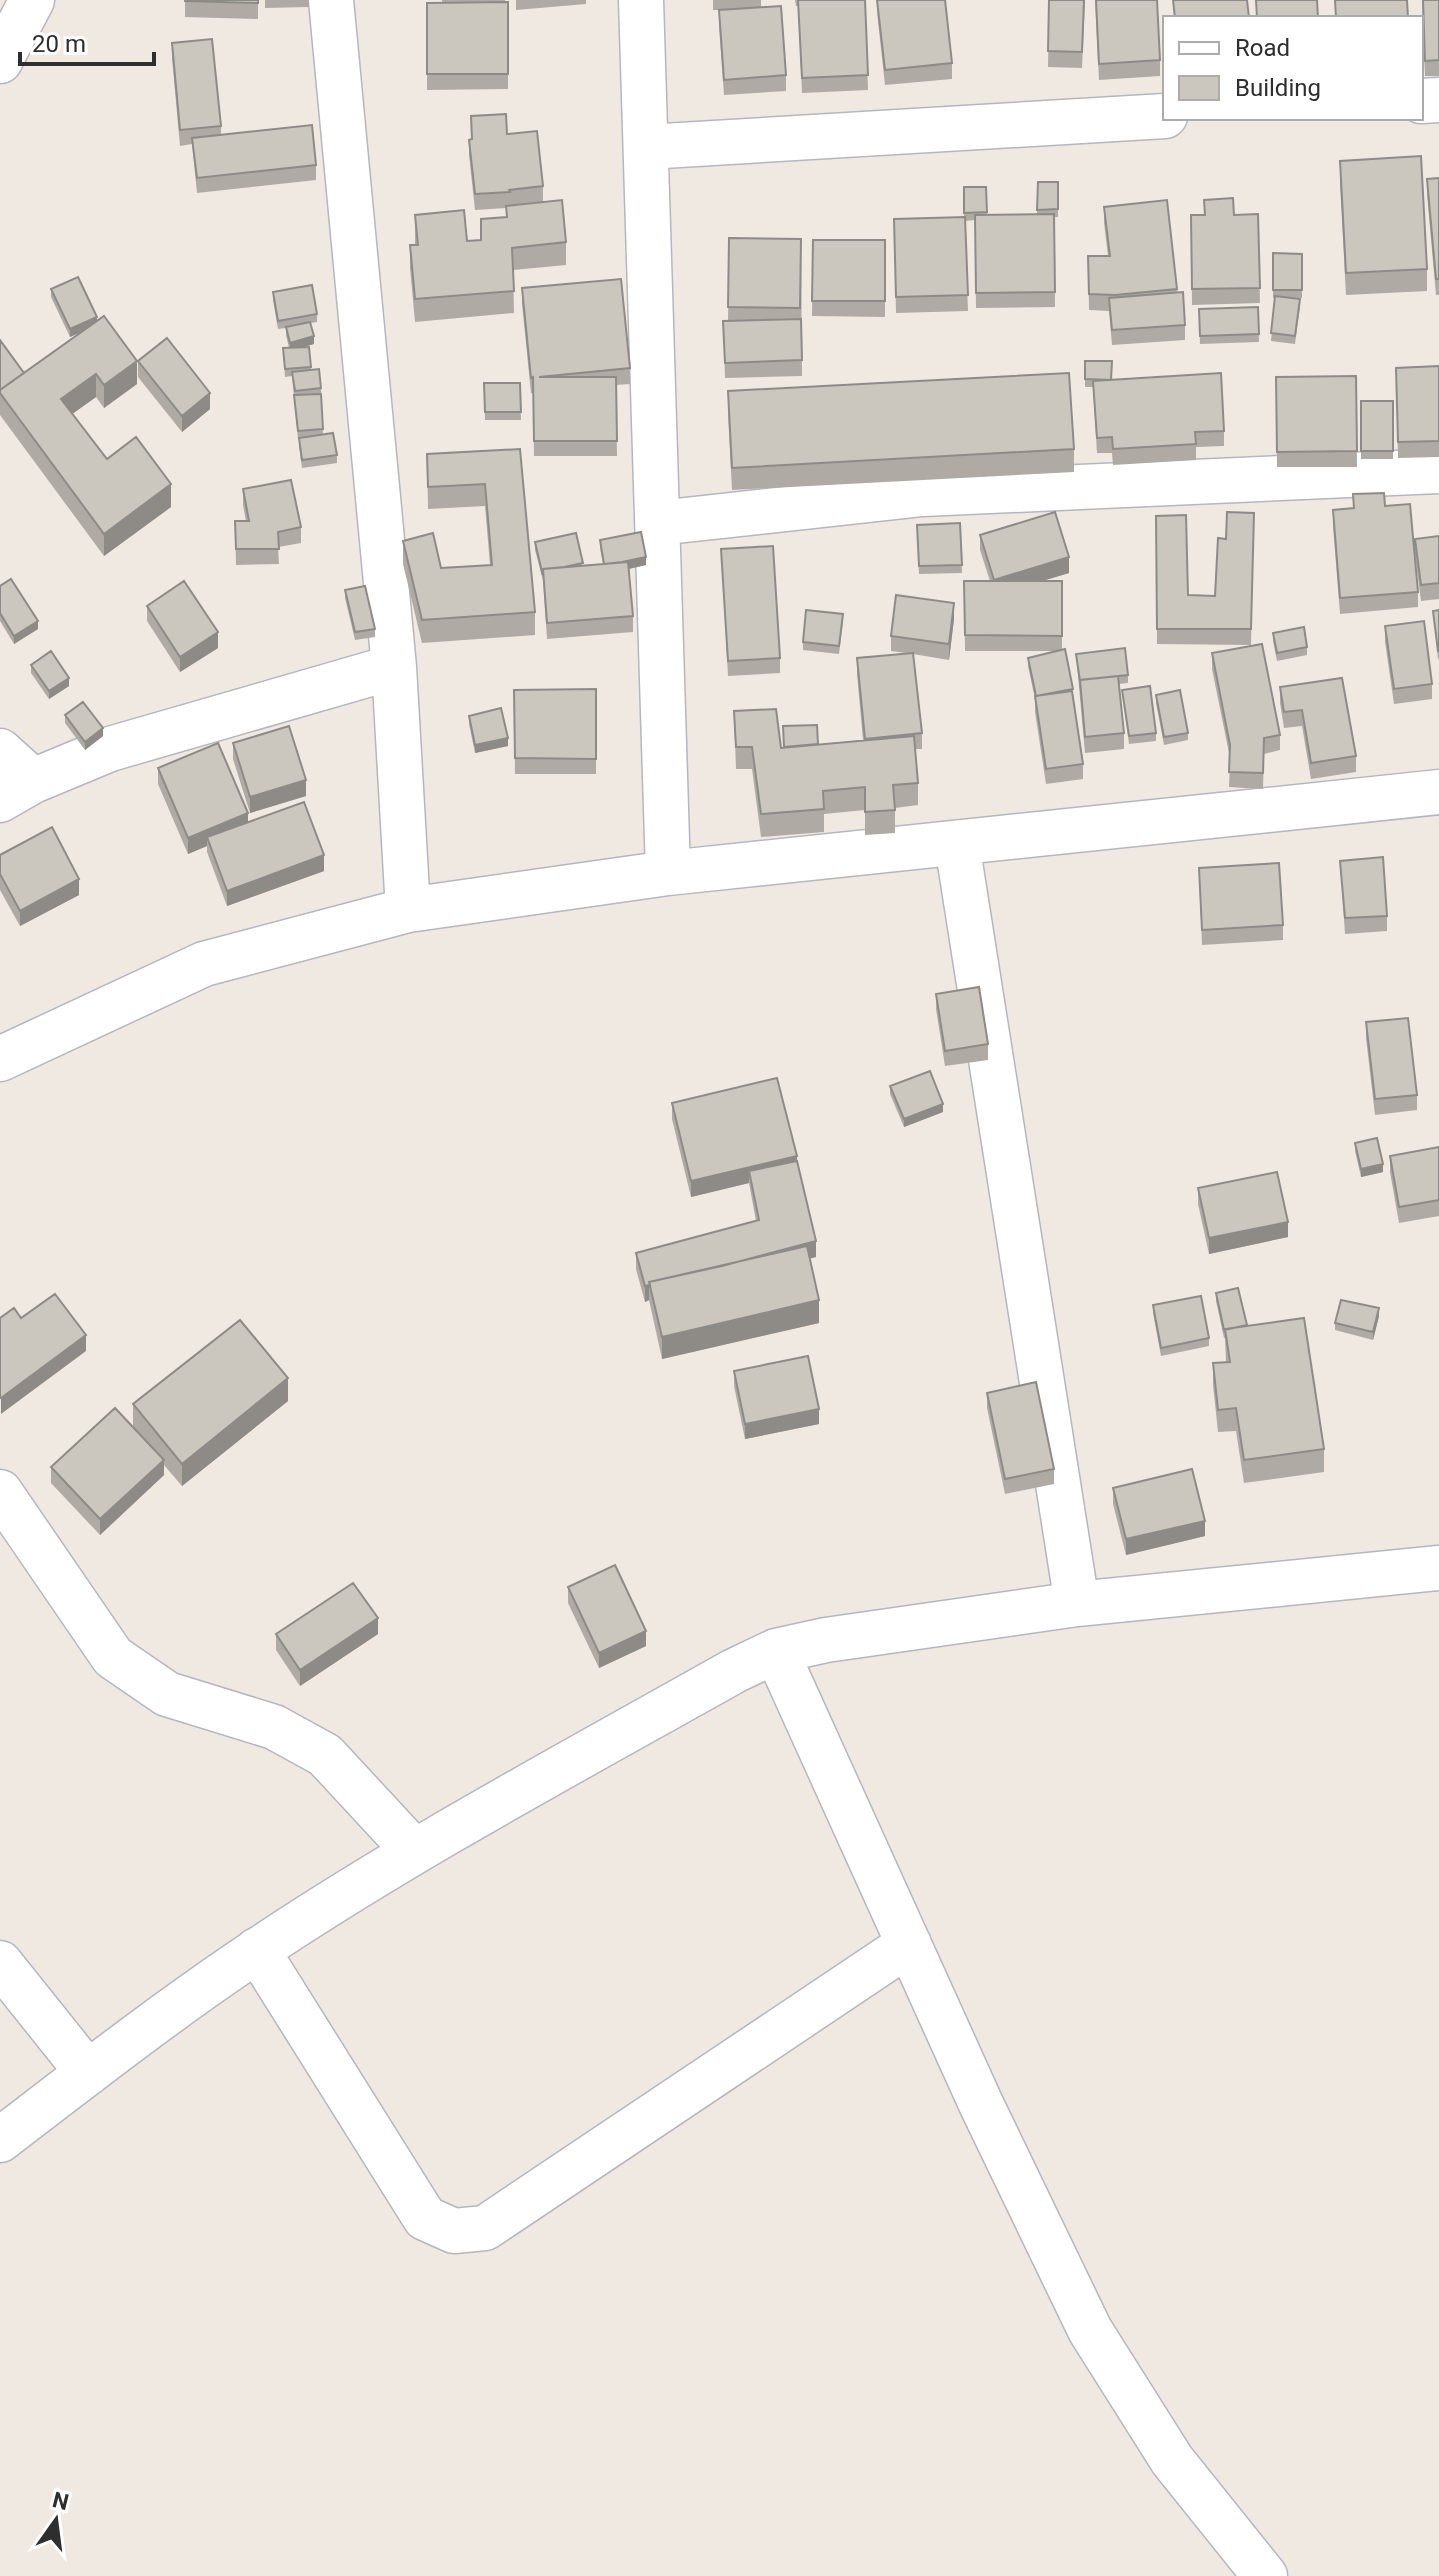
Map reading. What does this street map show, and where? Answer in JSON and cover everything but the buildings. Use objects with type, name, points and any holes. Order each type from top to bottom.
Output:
[{"type":"street","points":[[0,61],[32,0]]},
{"type":"street","points":[[331,0],[394,667],[408,910]]},
{"type":"street","points":[[641,0],[668,873]]},
{"type":"street","points":[[646,147],[1163,116]]},
{"type":"street","points":[[658,523],[923,494],[1439,471]]},
{"type":"street","points":[[0,751],[16,791],[110,749],[394,667]]},
{"type":"street","points":[[0,1059],[204,964],[408,910],[668,873],[1439,792]]},
{"type":"street","points":[[957,844],[1077,1604]]},
{"type":"street","points":[[0,1492],[113,1657],[167,1694],[274,1727],[325,1755],[414,1851]]},
{"type":"street","points":[[0,2140],[257,1950],[414,1851],[734,1671],[776,1651],[826,1640],[1077,1604],[1439,1568]]},
{"type":"street","points":[[776,1651],[981,2104],[1090,2330],[1172,2460],[1265,2576]]},
{"type":"street","points":[[257,1950],[425,2218],[454,2231],[485,2228],[909,1944]]},
{"type":"street","points":[[0,1963],[88,2073]]}]
